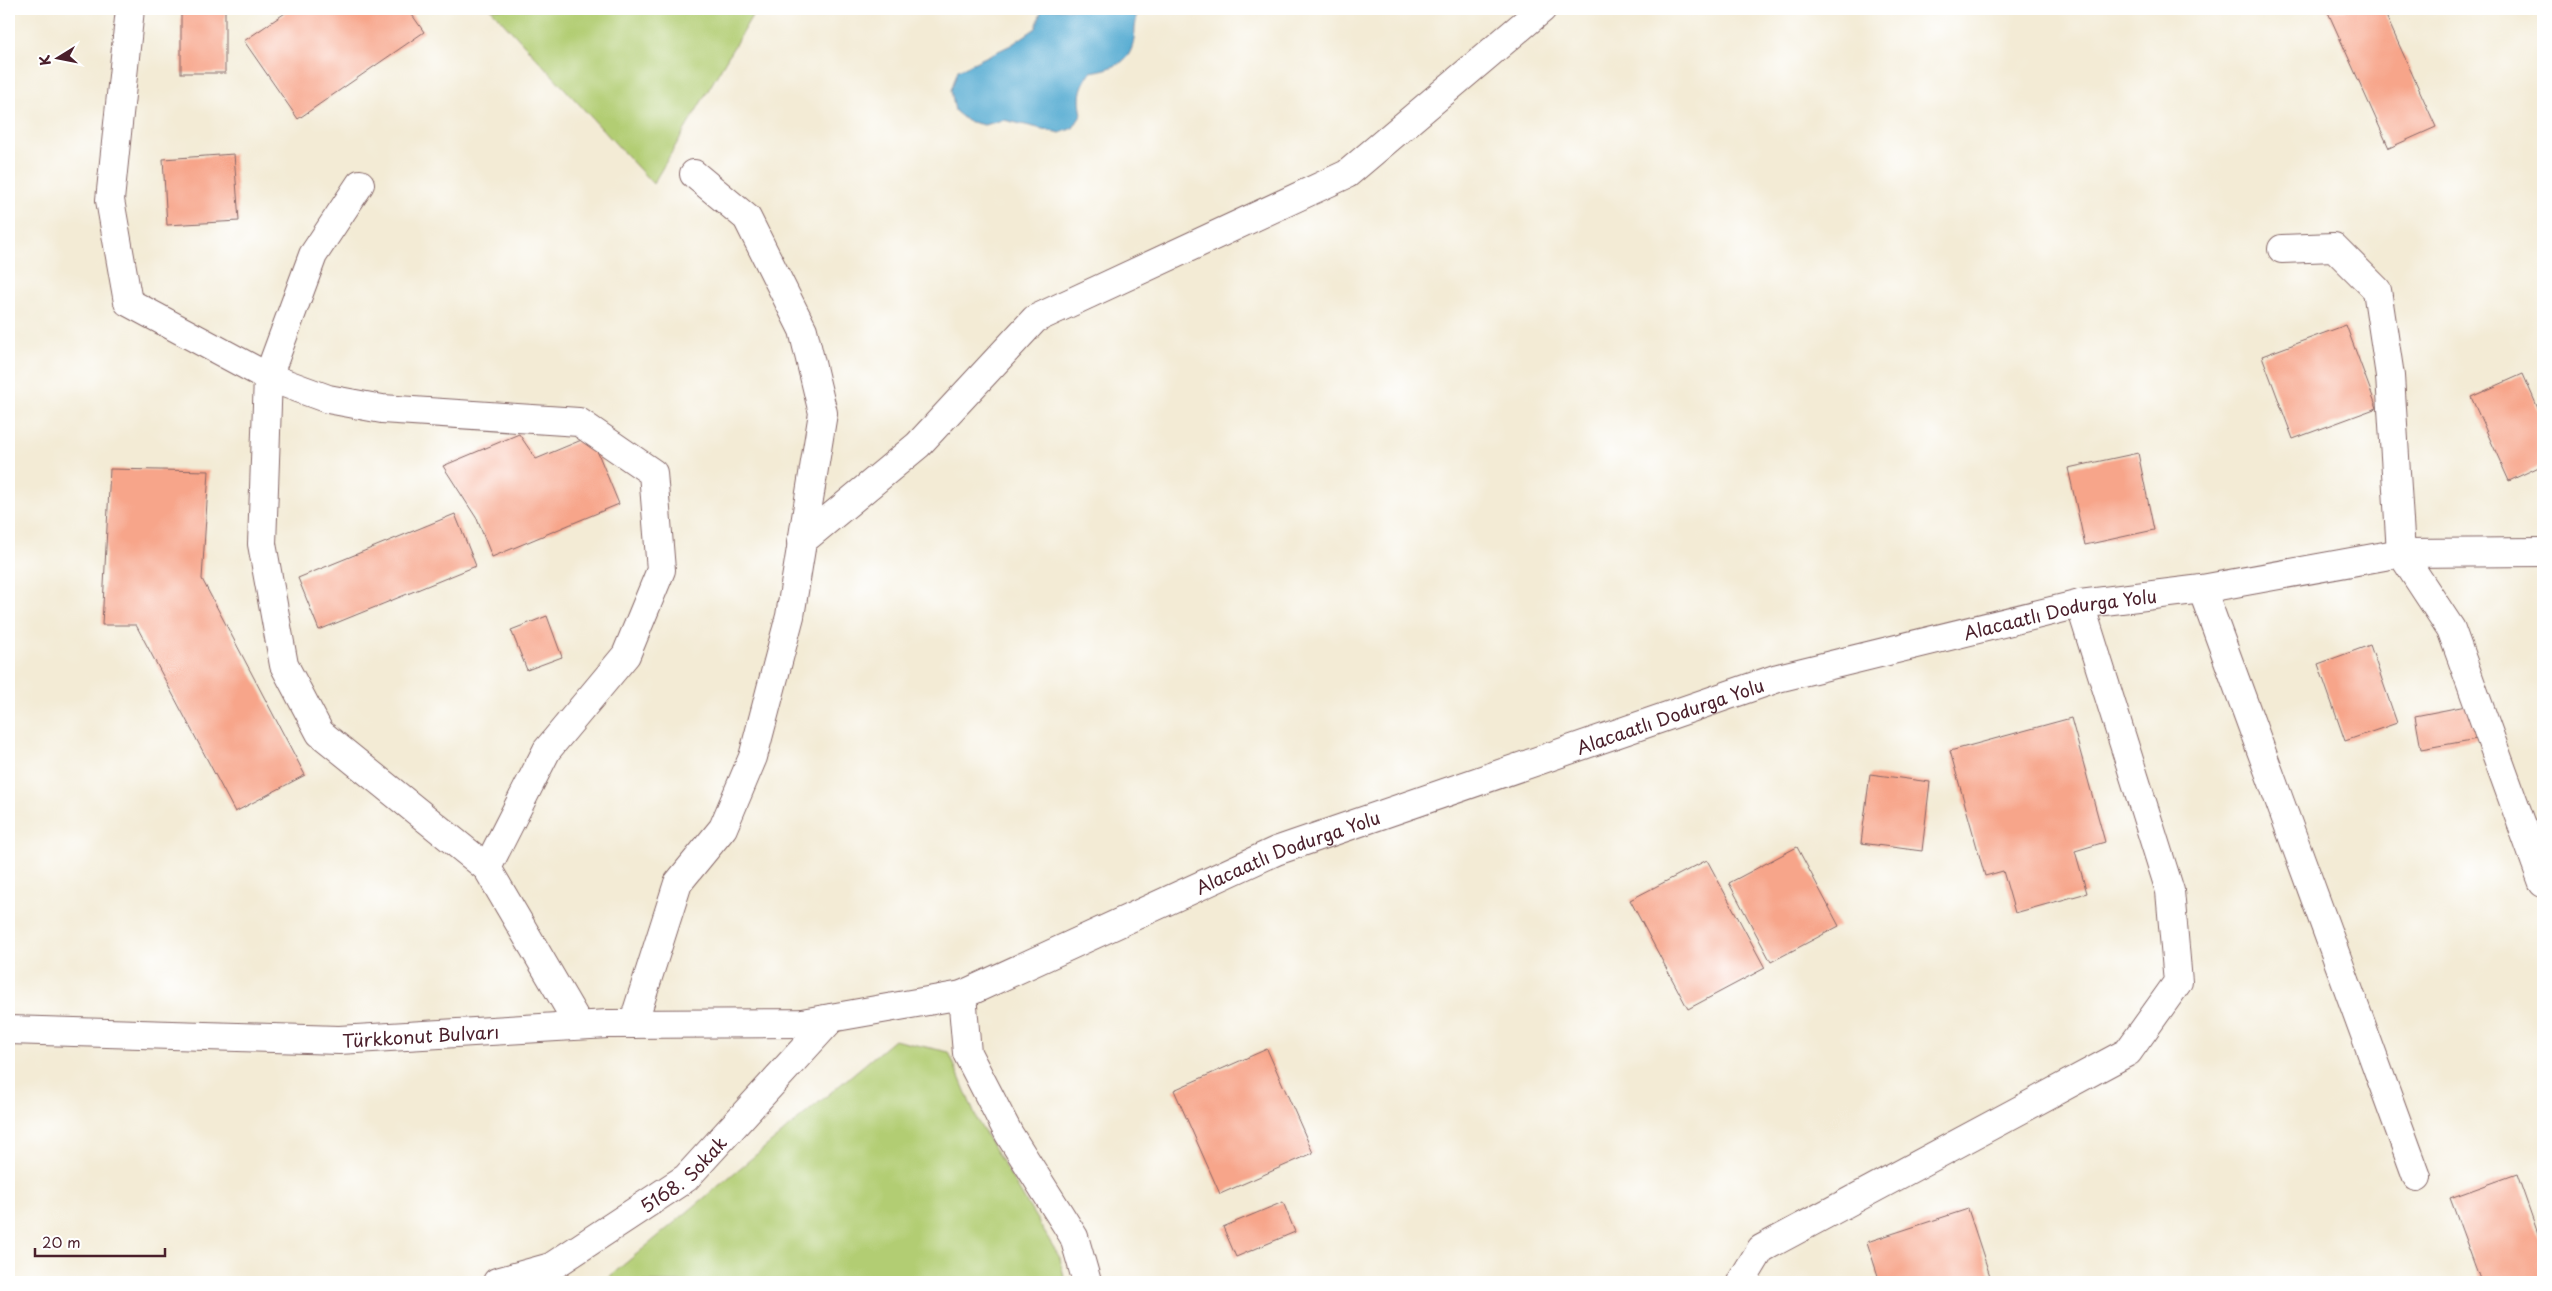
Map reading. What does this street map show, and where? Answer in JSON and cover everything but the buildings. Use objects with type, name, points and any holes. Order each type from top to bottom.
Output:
[{"type":"street","points":[[130,9],[110,200],[128,302],[268,377],[328,399],[382,409],[579,422],[653,473],[661,570],[626,655],[547,750],[487,868]]},
{"type":"street","points":[[801,542],[918,445],[1035,319],[1347,174],[1542,9]]},
{"type":"street","points":[[633,1024],[678,884],[723,828],[753,757],[790,616],[823,413],[803,330],[747,218],[694,174]]},
{"type":"street","points":[[360,184],[314,255],[268,377],[262,544],[284,665],[320,733],[487,868],[579,1025]]},
{"type":"street","points":[[2282,249],[2334,248],[2377,290],[2390,376],[2401,553],[2451,629],[2543,883]]},
{"type":"street","name":"Alacaatlı Dodurga Yolu","points":[[832,1018],[962,995],[1276,851],[1778,678],[2080,604],[2202,589],[2401,553],[2543,552]]},
{"type":"street","points":[[2202,589],[2417,1177]]},
{"type":"street","points":[[1741,1282],[1760,1249],[2128,1052],[2178,982],[2170,891],[2080,604]]},
{"type":"street","points":[[962,995],[967,1053],[1010,1134],[1074,1237],[1087,1282]]},
{"type":"street","name":"Türkkonut Bulvarı","points":[[9,1030],[340,1040],[579,1025],[802,1023],[832,1018]]},
{"type":"street","name":"5168. Sokak","points":[[496,1282],[554,1275],[686,1178],[832,1018]]},
{"type":"green space","points":[[491,9],[756,9],[653,184]]},
{"type":"green space","points":[[894,1040],[949,1052],[977,1120],[1060,1258],[1065,1282],[603,1282]]},
{"type":"water","points":[[1042,9],[1135,9],[1136,21],[1132,48],[1124,61],[1110,68],[1091,72],[1084,82],[1081,92],[1082,114],[1073,128],[1060,133],[1004,120],[984,125],[967,121],[955,111],[951,90],[958,70],[1011,45],[1036,28]]}]
